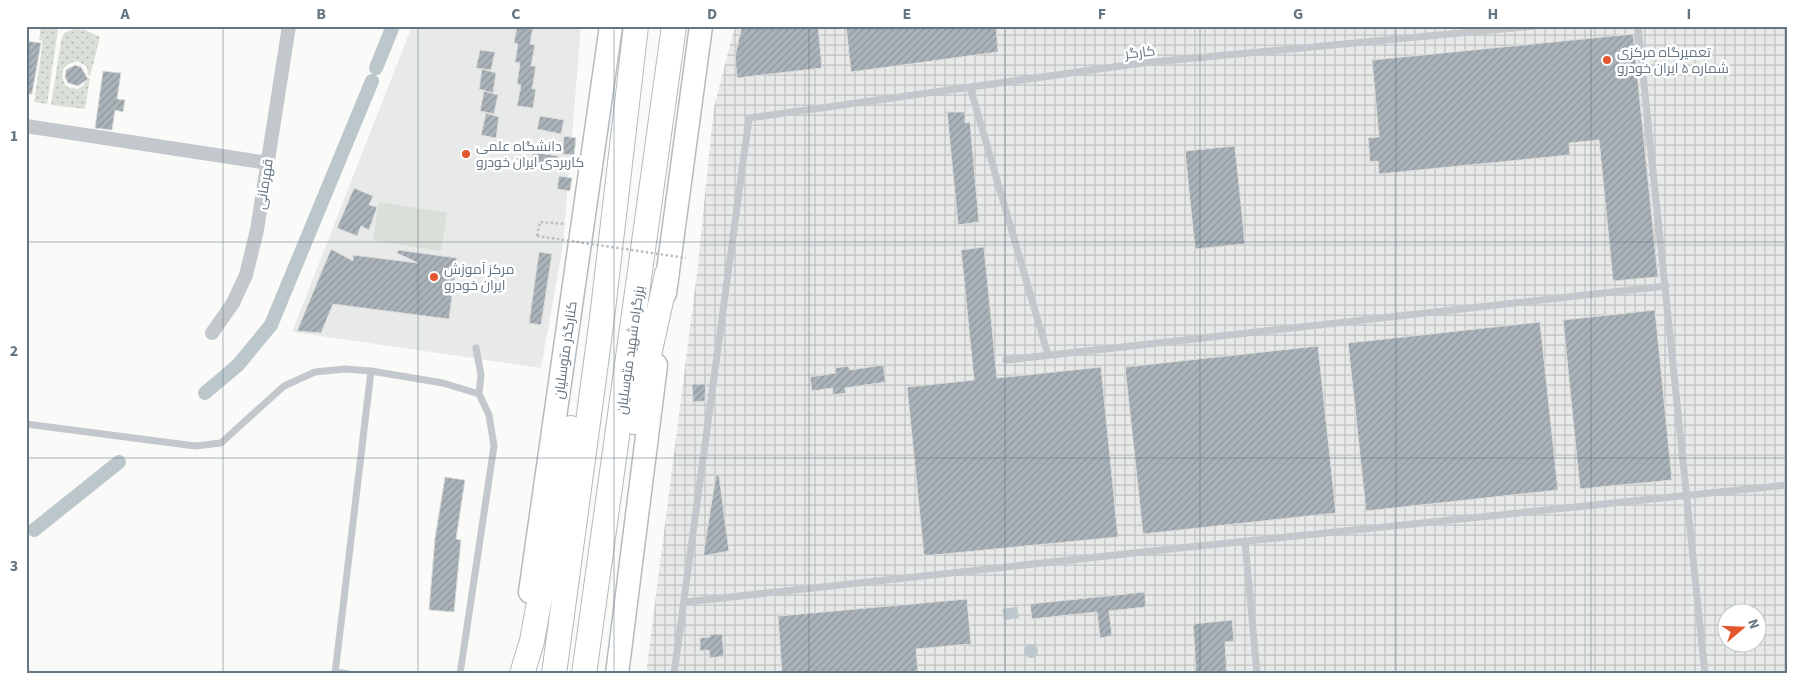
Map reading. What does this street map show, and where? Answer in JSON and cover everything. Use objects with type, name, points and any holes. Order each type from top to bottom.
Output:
[{"type":"highway","points":[[554,674],[602,318],[636,26]]},
{"type":"highway","name":"بزرگراه شهید متوسلیان","points":[[584,674],[674,26]]},
{"type":"highway","points":[[597,584],[668,274]]},
{"type":"highway","points":[[521,674],[532,641],[575,410],[602,318]]},
{"type":"main road","name":"کنارگذر متوسلیان","points":[[521,674],[611,26]]},
{"type":"main road","points":[[617,674],[701,26]]},
{"type":"main road","points":[[692,86],[711,26]]},
{"type":"street","name":"قهرمانی","points":[[212,333],[234,303],[246,275],[257,230],[289,26]]},
{"type":"street","points":[[26,126],[268,163]]},
{"type":"lane","name":"کارگر","points":[[685,602],[749,118],[1142,63],[1535,26]]},
{"type":"lane","points":[[1638,26],[1705,674]]},
{"type":"lane","points":[[970,87],[1048,356]]},
{"type":"lane","points":[[1006,360],[1666,286]]},
{"type":"lane","points":[[460,674],[494,446],[489,415],[479,394],[481,375],[476,348]]},
{"type":"lane","points":[[26,424],[195,446],[221,442],[284,386],[315,372],[345,368],[443,383],[479,394]]},
{"type":"lane","points":[[349,674],[335,673],[371,371]]},
{"type":"lane","points":[[674,674],[685,602],[1245,541],[1788,485]]},
{"type":"lane","points":[[1245,541],[1257,674]]},
{"type":"path","points":[[584,225],[540,222],[537,236],[686,258]]},
{"type":"shaded area","points":[[41,26],[58,29],[47,104],[34,102],[43,41],[39,40]]},
{"type":"shaded area","name":"دانشگاه علمی کاربردی ایران خودرو","points":[[412,26],[581,26],[563,246],[541,368],[292,332]]},
{"type":"shaded area","points":[[735,26],[1788,26],[1788,674],[646,674],[697,273],[714,107]]},
{"type":"shaded area","points":[[74,29],[85,30],[100,37],[90,76],[88,75],[87,67],[78,61],[68,64],[62,74],[67,87],[78,89],[90,78],[85,109],[51,105],[61,41],[64,33]]},
{"type":"shaded area","points":[[379,202],[447,213],[441,251],[373,240]]},
{"type":"shaded area","points":[[1017,607],[1019,618],[1004,620],[1002,609]]},
{"type":"shaded area","points":[[1028,644],[1034,644],[1038,651],[1034,658],[1028,658],[1024,654],[1024,648]]},
{"type":"building","points":[[517,26],[533,26],[530,44],[535,45],[531,66],[536,66],[532,89],[536,89],[533,108],[517,106],[521,85],[517,84],[520,63],[515,62],[518,44],[514,43]]},
{"type":"building","points":[[742,26],[777,26],[777,28],[818,26],[822,68],[737,78],[735,56]]},
{"type":"building","points":[[846,26],[996,26],[998,52],[851,72]]},
{"type":"building","points":[[1633,34],[1658,277],[1613,281],[1599,140],[1569,143],[1570,155],[1379,174],[1378,161],[1370,162],[1368,138],[1379,137],[1372,60]]},
{"type":"building","points":[[27,41],[41,43],[32,94],[26,94]]},
{"type":"building","points":[[480,50],[495,52],[491,70],[476,68]]},
{"type":"building","points":[[75,65],[81,67],[88,79],[78,86],[68,83],[65,77],[66,70]]},
{"type":"building","points":[[482,69],[496,73],[493,93],[479,89]]},
{"type":"building","points":[[103,71],[121,73],[117,99],[125,100],[123,112],[115,110],[112,130],[95,128]]},
{"type":"building","points":[[484,91],[498,95],[494,114],[480,111]]},
{"type":"building","points":[[947,112],[965,112],[965,123],[970,122],[979,222],[958,225]]},
{"type":"building","points":[[486,113],[499,117],[496,138],[481,135]]},
{"type":"building","points":[[540,116],[564,120],[561,134],[537,129]]},
{"type":"building","points":[[564,136],[576,138],[574,155],[562,154]]},
{"type":"building","points":[[1235,146],[1245,244],[1195,249],[1185,151]]},
{"type":"building","points":[[533,152],[558,156],[556,167],[531,163]]},
{"type":"building","points":[[559,176],[572,178],[570,191],[557,189]]},
{"type":"building","points":[[354,188],[373,196],[369,205],[377,207],[369,230],[361,226],[357,236],[337,228]]},
{"type":"building","points":[[984,247],[997,378],[1101,367],[1118,537],[924,556],[907,387],[974,380],[961,250]]},
{"type":"building","points":[[331,249],[353,261],[353,255],[418,263],[397,253],[398,250],[457,258],[449,319],[333,304],[321,333],[297,331]]},
{"type":"building","points":[[539,252],[552,254],[541,325],[529,323]]},
{"type":"building","points":[[1655,310],[1672,480],[1580,489],[1563,320]]},
{"type":"building","points":[[1540,322],[1558,490],[1366,511],[1348,343]]},
{"type":"building","points":[[1318,346],[1336,513],[1143,534],[1125,367]]},
{"type":"building","points":[[883,365],[886,382],[845,388],[846,393],[832,395],[833,388],[812,391],[810,377],[836,373],[835,368],[848,366],[850,370]]},
{"type":"building","points":[[692,384],[706,384],[705,401],[693,402]]},
{"type":"building","points":[[716,475],[719,475],[729,551],[703,556]]},
{"type":"building","points":[[445,477],[465,480],[456,539],[461,540],[454,612],[429,610],[435,538]]},
{"type":"building","points":[[1145,592],[1146,607],[1109,611],[1112,636],[1100,638],[1097,612],[1032,619],[1030,604]]},
{"type":"building","points":[[967,599],[971,644],[916,649],[918,671],[888,674],[782,674],[778,616]]},
{"type":"building","points":[[1232,620],[1234,641],[1225,642],[1227,674],[1196,674],[1193,624]]},
{"type":"building","points":[[710,634],[722,634],[724,656],[710,658],[709,650],[700,651],[700,638],[710,637]]},
{"type":"waterway","points":[[376,68],[393,26]]},
{"type":"waterway","points":[[205,393],[238,365],[271,325],[372,81]]},
{"type":"waterway","points":[[34,530],[119,462]]},
{"type":"place","name":"تعمیرگاه مرکزی شماره ۵ ایران خودرو","points":[[1607,60]]},
{"type":"place","name":"دانشگاه علمی کاربردی ایران خودرو","points":[[466,154]]},
{"type":"place","name":"مرکز آموزش ایران خودرو","points":[[434,277]]}]
